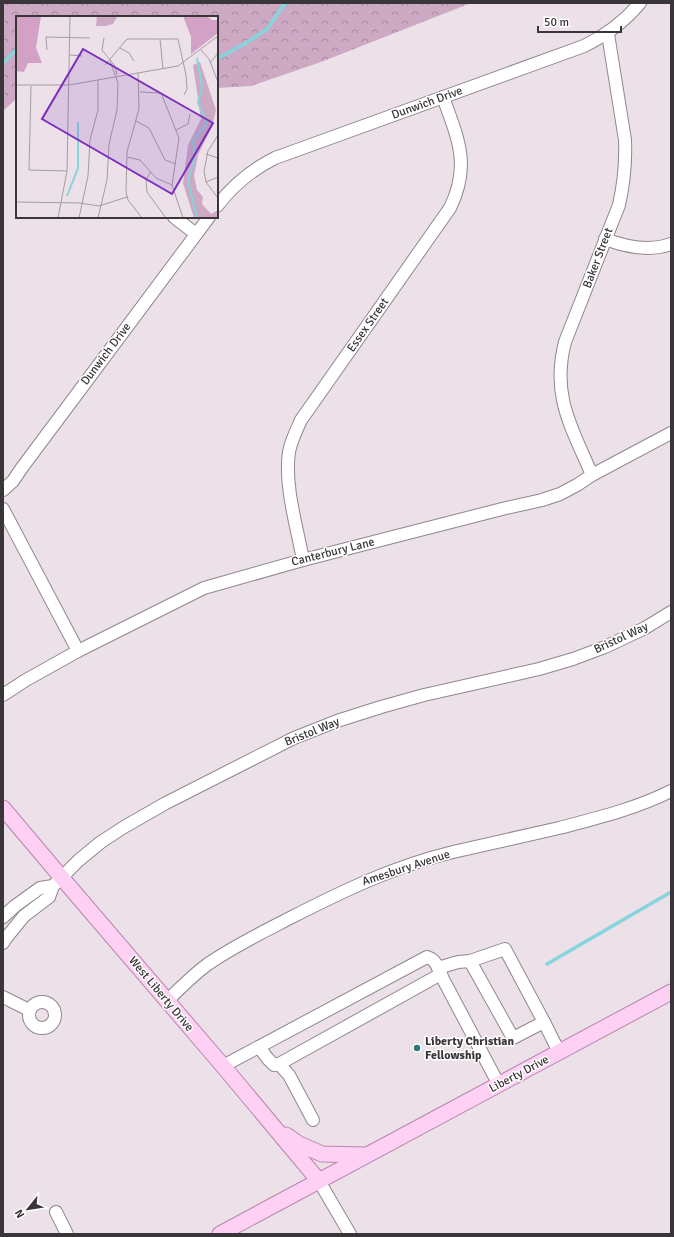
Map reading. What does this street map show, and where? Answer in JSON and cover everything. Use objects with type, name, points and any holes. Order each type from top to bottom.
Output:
[{"type":"main road","name":"West Liberty Drive","points":[[3,808],[58,882],[167,1001],[319,1181]]},
{"type":"main road","name":"Liberty Drive","points":[[220,1234],[671,992]]},
{"type":"main road","points":[[274,1127],[299,1144],[322,1154],[366,1156]]},
{"type":"street","name":"Dunwich Drive","points":[[218,205],[250,172],[275,158],[584,46],[608,34],[640,3]]},
{"type":"street","name":"Baker Street","points":[[592,475],[562,401],[559,372],[565,342],[619,205],[624,181],[626,157],[625,140],[608,34]]},
{"type":"street","name":"Essex Street","points":[[303,560],[289,484],[289,456],[294,435],[301,420],[450,208],[456,194],[461,172],[460,150],[443,97]]},
{"type":"street","points":[[175,218],[196,234]]},
{"type":"street","name":"Dunwich Drive","points":[[3,490],[13,481],[25,462],[208,218]]},
{"type":"street","points":[[605,239],[620,245],[636,248],[652,248],[671,244]]},
{"type":"street","name":"Canterbury Lane","points":[[3,695],[26,680],[78,651],[204,588],[303,560],[542,500],[560,494],[592,475],[671,433]]},
{"type":"street","points":[[3,509],[78,651]]},
{"type":"street","name":"Bristol Way","points":[[3,943],[6,930],[49,897],[58,882],[79,860],[101,842],[124,827],[166,804],[294,738],[337,721],[380,707],[424,695],[539,669],[573,659],[645,628],[671,612]]},
{"type":"street","name":"Amesbury Avenue","points":[[167,1001],[184,983],[206,965],[229,950],[344,890],[379,875],[415,862],[452,852],[601,818],[671,791]]},
{"type":"street","points":[[3,917],[15,906],[40,888],[58,882]]},
{"type":"street","points":[[15,906],[24,916]]},
{"type":"street","points":[[259,1047],[268,1059],[274,1064],[279,1064],[439,971],[458,962],[470,961],[505,949],[559,1052]]},
{"type":"street","points":[[223,1066],[427,957],[432,959],[439,971],[498,1084]]},
{"type":"street","points":[[470,961],[513,1038],[544,1022]]},
{"type":"street","points":[[3,997],[29,1010]]},
{"type":"street","points":[[279,1064],[290,1075],[313,1120]]},
{"type":"street","points":[[319,1181],[350,1234]]},
{"type":"street","points":[[56,1212],[67,1234]]},
{"type":"green space","points":[[3,3],[471,3],[321,62],[251,86],[218,88],[218,16],[16,16],[16,100],[3,111]]},
{"type":"waterway","points":[[218,58],[267,29],[283,6],[287,3]]},
{"type":"waterway","points":[[3,63],[16,50]]},
{"type":"waterway","points":[[547,964],[671,892]]},
{"type":"place","name":"Liberty Christian Fellowship","points":[[417,1048]]}]
